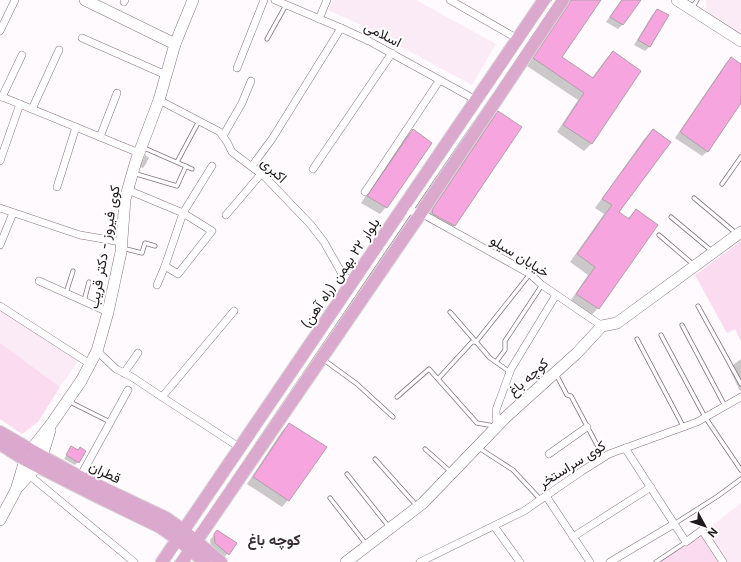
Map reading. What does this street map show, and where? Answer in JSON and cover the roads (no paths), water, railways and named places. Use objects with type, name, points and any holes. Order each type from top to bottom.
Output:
[{"type":"main road","points":[[85,0],[175,44]]},
{"type":"main road","name":"کوی فیروز - دکتر قریب","points":[[28,455],[68,401],[81,381],[96,351],[108,312],[121,245],[125,199],[132,173],[158,100],[175,44],[193,0]]},
{"type":"main road","name":"بلوار ۲۲ بهمن (راه آهن)","points":[[162,562],[187,540],[321,358],[412,210],[476,100],[544,0]]},
{"type":"main road","name":"بلوار ۲۲ بهمن (راه آهن)","points":[[182,562],[187,540],[239,447],[351,283],[412,210],[563,0]]},
{"type":"main road","points":[[678,0],[694,5],[741,41]]},
{"type":"main road","points":[[602,326],[617,323],[739,233]]},
{"type":"main road","name":"کوچه باغ","points":[[346,562],[417,507],[497,426],[578,353],[602,326]]},
{"type":"main road","points":[[0,520],[4,504],[36,466],[52,423]]},
{"type":"main road","name":"قطران","points":[[0,432],[28,455],[36,466],[187,540]]},
{"type":"main road","name":"قطران","points":[[0,444],[28,455]]},
{"type":"main road","points":[[16,490],[28,455]]},
{"type":"main road","name":"قطران","points":[[36,466],[80,477],[166,518],[187,540]]},
{"type":"main road","points":[[187,540],[205,562]]},
{"type":"main road","points":[[187,540],[221,562]]},
{"type":"street","points":[[0,31],[15,0]]},
{"type":"street","points":[[237,68],[264,0]]},
{"type":"street","name":"اسلامی","points":[[274,0],[341,28],[392,53],[476,100]]},
{"type":"street","points":[[319,19],[327,0]]},
{"type":"street","points":[[450,0],[518,38]]},
{"type":"street","points":[[252,166],[272,138],[341,28]]},
{"type":"street","points":[[82,38],[166,74]]},
{"type":"street","points":[[32,109],[59,50]]},
{"type":"street","points":[[313,169],[392,53]]},
{"type":"street","points":[[22,55],[1,96],[100,137],[140,150]]},
{"type":"street","points":[[365,192],[439,80]]},
{"type":"street","points":[[223,136],[242,103],[251,81]]},
{"type":"street","points":[[100,137],[117,93]]},
{"type":"street","name":"اکبری","points":[[158,100],[220,132],[232,152],[261,174],[311,226],[324,242],[341,272],[351,283]]},
{"type":"street","points":[[0,161],[20,104]]},
{"type":"street","points":[[57,187],[76,127]]},
{"type":"street","points":[[157,285],[165,266],[182,213],[212,166]]},
{"type":"street","points":[[226,215],[261,174]]},
{"type":"street","points":[[128,190],[182,213],[212,231],[178,274],[165,266]]},
{"type":"street","points":[[0,208],[80,235],[121,245]]},
{"type":"street","name":"خیابان سیلو","points":[[412,210],[530,274],[542,285],[602,326]]},
{"type":"street","points":[[0,245],[13,212]]},
{"type":"street","points":[[39,281],[108,312]]},
{"type":"street","points":[[497,426],[496,410],[510,372],[556,294]]},
{"type":"street","points":[[0,306],[90,364]]},
{"type":"street","points":[[162,397],[234,311]]},
{"type":"street","points":[[96,351],[116,369],[132,376],[239,447]]},
{"type":"street","points":[[124,373],[138,353]]},
{"type":"street","points":[[80,477],[128,390]]},
{"type":"street","name":"کوی سراستخر","points":[[420,562],[524,511],[604,458],[625,448],[705,417],[740,399]]},
{"type":"street","points":[[549,454],[587,427]]},
{"type":"street","points":[[625,448],[686,542],[702,530],[723,562]]},
{"type":"street","points":[[36,466],[134,562]]},
{"type":"street","points":[[573,537],[650,487]]},
{"type":"street","points":[[543,498],[590,562]]},
{"type":"street","points":[[610,562],[674,524]]},
{"type":"street","points":[[494,526],[520,562]]},
{"type":"lane","points":[[172,562],[554,0]]},
{"type":"lane","points":[[267,39],[286,5]]},
{"type":"lane","points":[[177,162],[199,121]]},
{"type":"lane","points":[[140,150],[177,162],[192,169]]},
{"type":"lane","points":[[722,184],[741,157]]},
{"type":"lane","points":[[132,173],[177,186],[186,166]]},
{"type":"lane","points":[[694,198],[739,233]]},
{"type":"lane","points":[[671,217],[713,252]]},
{"type":"lane","points":[[659,235],[695,266]]},
{"type":"lane","points":[[121,245],[142,253],[145,242],[155,246]]},
{"type":"lane","points":[[66,293],[73,271]]},
{"type":"lane","points":[[438,379],[472,342],[476,342],[530,274]]},
{"type":"lane","points":[[84,302],[89,282]]},
{"type":"lane","points":[[496,362],[505,350],[505,341],[542,285]]},
{"type":"lane","points":[[698,306],[741,384]]},
{"type":"lane","points":[[450,312],[490,358],[510,372]]},
{"type":"lane","points":[[682,325],[725,406]]},
{"type":"lane","points":[[661,335],[705,417],[741,470]]},
{"type":"lane","points":[[637,339],[683,426]]},
{"type":"lane","points":[[321,358],[357,384],[393,417]]},
{"type":"lane","points":[[397,397],[429,368],[477,423],[497,426]]},
{"type":"lane","points":[[555,373],[567,395],[571,396],[604,458]]},
{"type":"lane","points":[[68,401],[110,422]]},
{"type":"lane","points":[[478,446],[513,470],[543,498]]},
{"type":"lane","points":[[425,449],[452,473]]},
{"type":"lane","points":[[375,459],[417,507]]},
{"type":"lane","points":[[347,474],[390,528]]},
{"type":"lane","points":[[674,524],[741,480]]},
{"type":"lane","points":[[330,498],[367,545]]},
{"type":"lane","points":[[656,562],[686,542]]},
{"type":"district","name":"کوچه باغ","points":[[274,540]]}]
